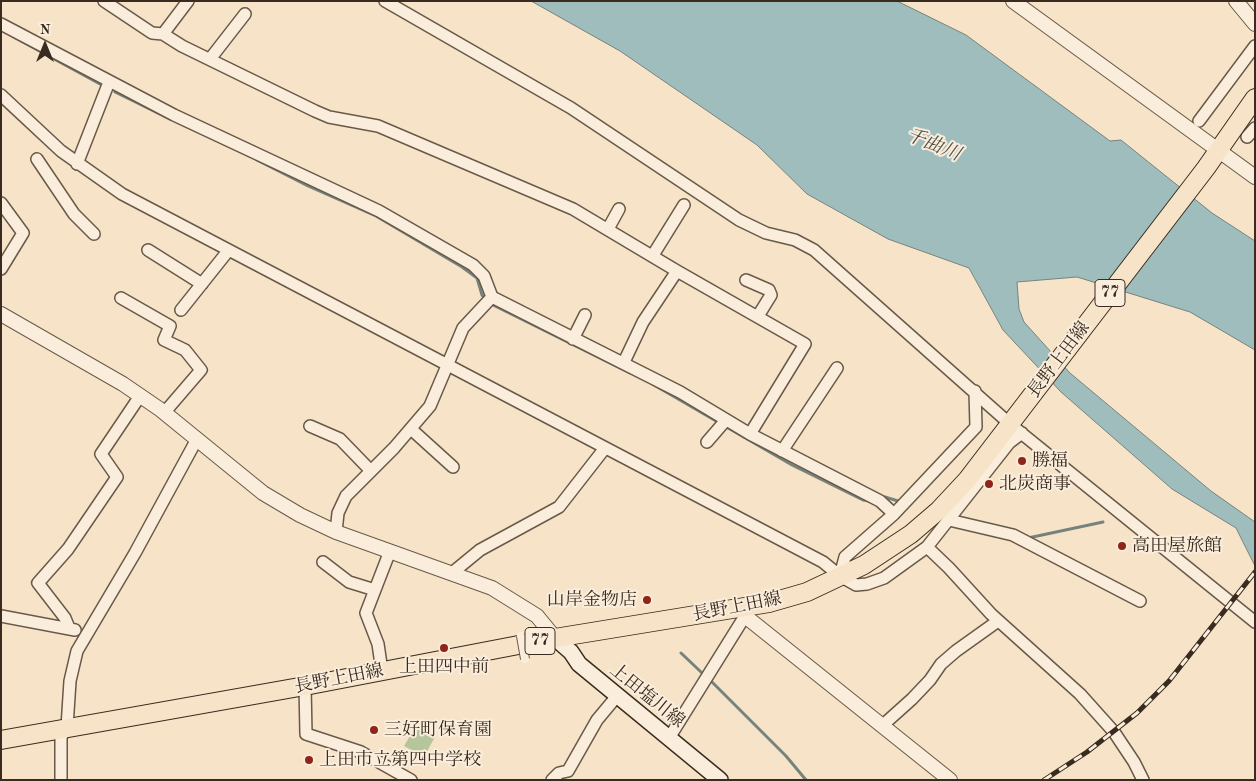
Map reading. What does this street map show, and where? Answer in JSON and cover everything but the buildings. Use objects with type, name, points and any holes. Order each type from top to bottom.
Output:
[{"type":"main road","name":"長野上田線","points":[[1,740],[305,686],[555,638],[744,612],[807,592],[864,566],[888,551],[939,510],[1016,425],[1206,168],[1255,98]]},
{"type":"main road","name":"上田塩川線","points":[[555,638],[571,652],[579,664],[720,780]]},
{"type":"street","points":[[104,1],[122,15],[152,33],[163,34],[182,46],[329,117],[378,126],[573,209],[805,344],[750,434]]},
{"type":"street","points":[[163,34],[188,1]]},
{"type":"street","points":[[385,1],[571,108],[739,220],[766,233],[795,240],[814,250],[975,391],[1255,622]]},
{"type":"street","points":[[1013,1],[1255,176]]},
{"type":"street","points":[[1236,1],[1255,24]]},
{"type":"street","points":[[210,58],[245,14]]},
{"type":"street","points":[[1,24],[174,115],[379,211],[473,265],[484,276],[492,297],[572,339],[624,362],[680,392],[750,434],[880,501],[894,514]]},
{"type":"street","points":[[1200,121],[1255,46]]},
{"type":"street","points":[[77,164],[110,82]]},
{"type":"street","points":[[1,95],[45,137],[77,164],[122,194],[823,562],[840,576],[856,585],[867,584],[884,578],[926,547],[950,520],[1009,442],[1016,425]]},
{"type":"street","points":[[37,159],[74,214],[94,234]]},
{"type":"street","points":[[1,202],[23,233],[1,269]]},
{"type":"street","points":[[653,255],[684,205]]},
{"type":"street","points":[[608,229],[618,209]]},
{"type":"street","points":[[148,250],[202,284]]},
{"type":"street","points":[[181,310],[228,251]]},
{"type":"street","points":[[624,362],[642,329],[643,322],[677,271]]},
{"type":"street","points":[[746,280],[769,290],[771,295],[758,316]]},
{"type":"street","points":[[336,532],[338,513],[346,496],[430,406],[464,328],[492,297]]},
{"type":"street","points":[[121,298],[170,326],[164,340],[185,350],[201,370],[164,413]]},
{"type":"street","points":[[1,314],[83,360],[140,396],[197,439],[263,493],[300,515],[336,532],[492,588],[537,616],[555,638]]},
{"type":"street","points":[[572,339],[585,315]]},
{"type":"street","points":[[782,451],[837,368]]},
{"type":"street","points":[[840,576],[845,557],[894,514],[976,427],[975,391]]},
{"type":"street","points":[[69,628],[65,618],[38,583],[68,549],[117,477],[101,454],[140,396]]},
{"type":"street","points":[[706,442],[726,420]]},
{"type":"street","points":[[310,426],[340,439],[371,471]]},
{"type":"street","points":[[410,429],[453,467]]},
{"type":"street","points":[[61,780],[61,737],[67,728],[70,680],[77,651],[135,554],[197,439]]},
{"type":"street","points":[[452,573],[480,550],[559,507],[605,448]]},
{"type":"street","points":[[950,520],[1013,535],[1044,554],[1140,600]]},
{"type":"street","points":[[926,547],[998,621],[1080,694],[1108,726],[1134,762],[1143,780]]},
{"type":"street","points":[[382,671],[378,644],[366,613],[390,551]]},
{"type":"street","points":[[323,562],[349,582],[375,590]]},
{"type":"street","points":[[669,738],[744,612],[950,780]]},
{"type":"street","points":[[1,616],[69,628],[86,634]]},
{"type":"street","points":[[883,726],[918,693],[941,664],[956,650],[998,621]]},
{"type":"street","points":[[520,636],[525,659]]},
{"type":"street","points":[[305,686],[306,734],[361,752],[410,780]]},
{"type":"street","points":[[552,780],[559,773],[568,771],[597,720],[617,696]]},
{"type":"green space","points":[[417,724],[436,735],[424,757],[404,746]]},
{"type":"water","name":"千曲川","points":[[531,1],[897,1],[966,35],[1110,141],[1121,140],[1212,213],[1255,241],[1255,350],[1190,312],[1077,277],[1017,282],[1019,309],[1024,322],[1070,373],[1211,491],[1255,522],[1255,566],[1236,528],[1172,489],[1061,392],[1003,330],[969,268],[888,239],[807,194],[757,145],[620,51]]},
{"type":"waterway","points":[[12,36],[100,84]]},
{"type":"waterway","points":[[115,92],[166,117]]},
{"type":"waterway","points":[[257,160],[308,186],[376,216],[462,267],[477,278],[482,295],[486,300]]},
{"type":"waterway","points":[[491,304],[630,373]]},
{"type":"waterway","points":[[654,385],[792,465],[863,500],[870,501]]},
{"type":"waterway","points":[[885,497],[898,501]]},
{"type":"waterway","points":[[1028,538],[1103,522]]},
{"type":"waterway","points":[[681,653],[701,672]]},
{"type":"waterway","points":[[709,679],[786,756],[806,780]]},
{"type":"railway","points":[[1044,780],[1087,752],[1137,713],[1169,681],[1255,572]]},
{"type":"place","name":"勝福","points":[[1022,461]]},
{"type":"place","name":"北炭商事","points":[[989,484]]},
{"type":"place","name":"高田屋旅館","points":[[1122,546]]},
{"type":"place","name":"山岸金物店","points":[[647,600]]},
{"type":"place","name":"上田四中前","points":[[444,648]]},
{"type":"place","name":"三好町保育園","points":[[374,730]]},
{"type":"place","name":"上田市立第四中学校","points":[[309,760]]}]
